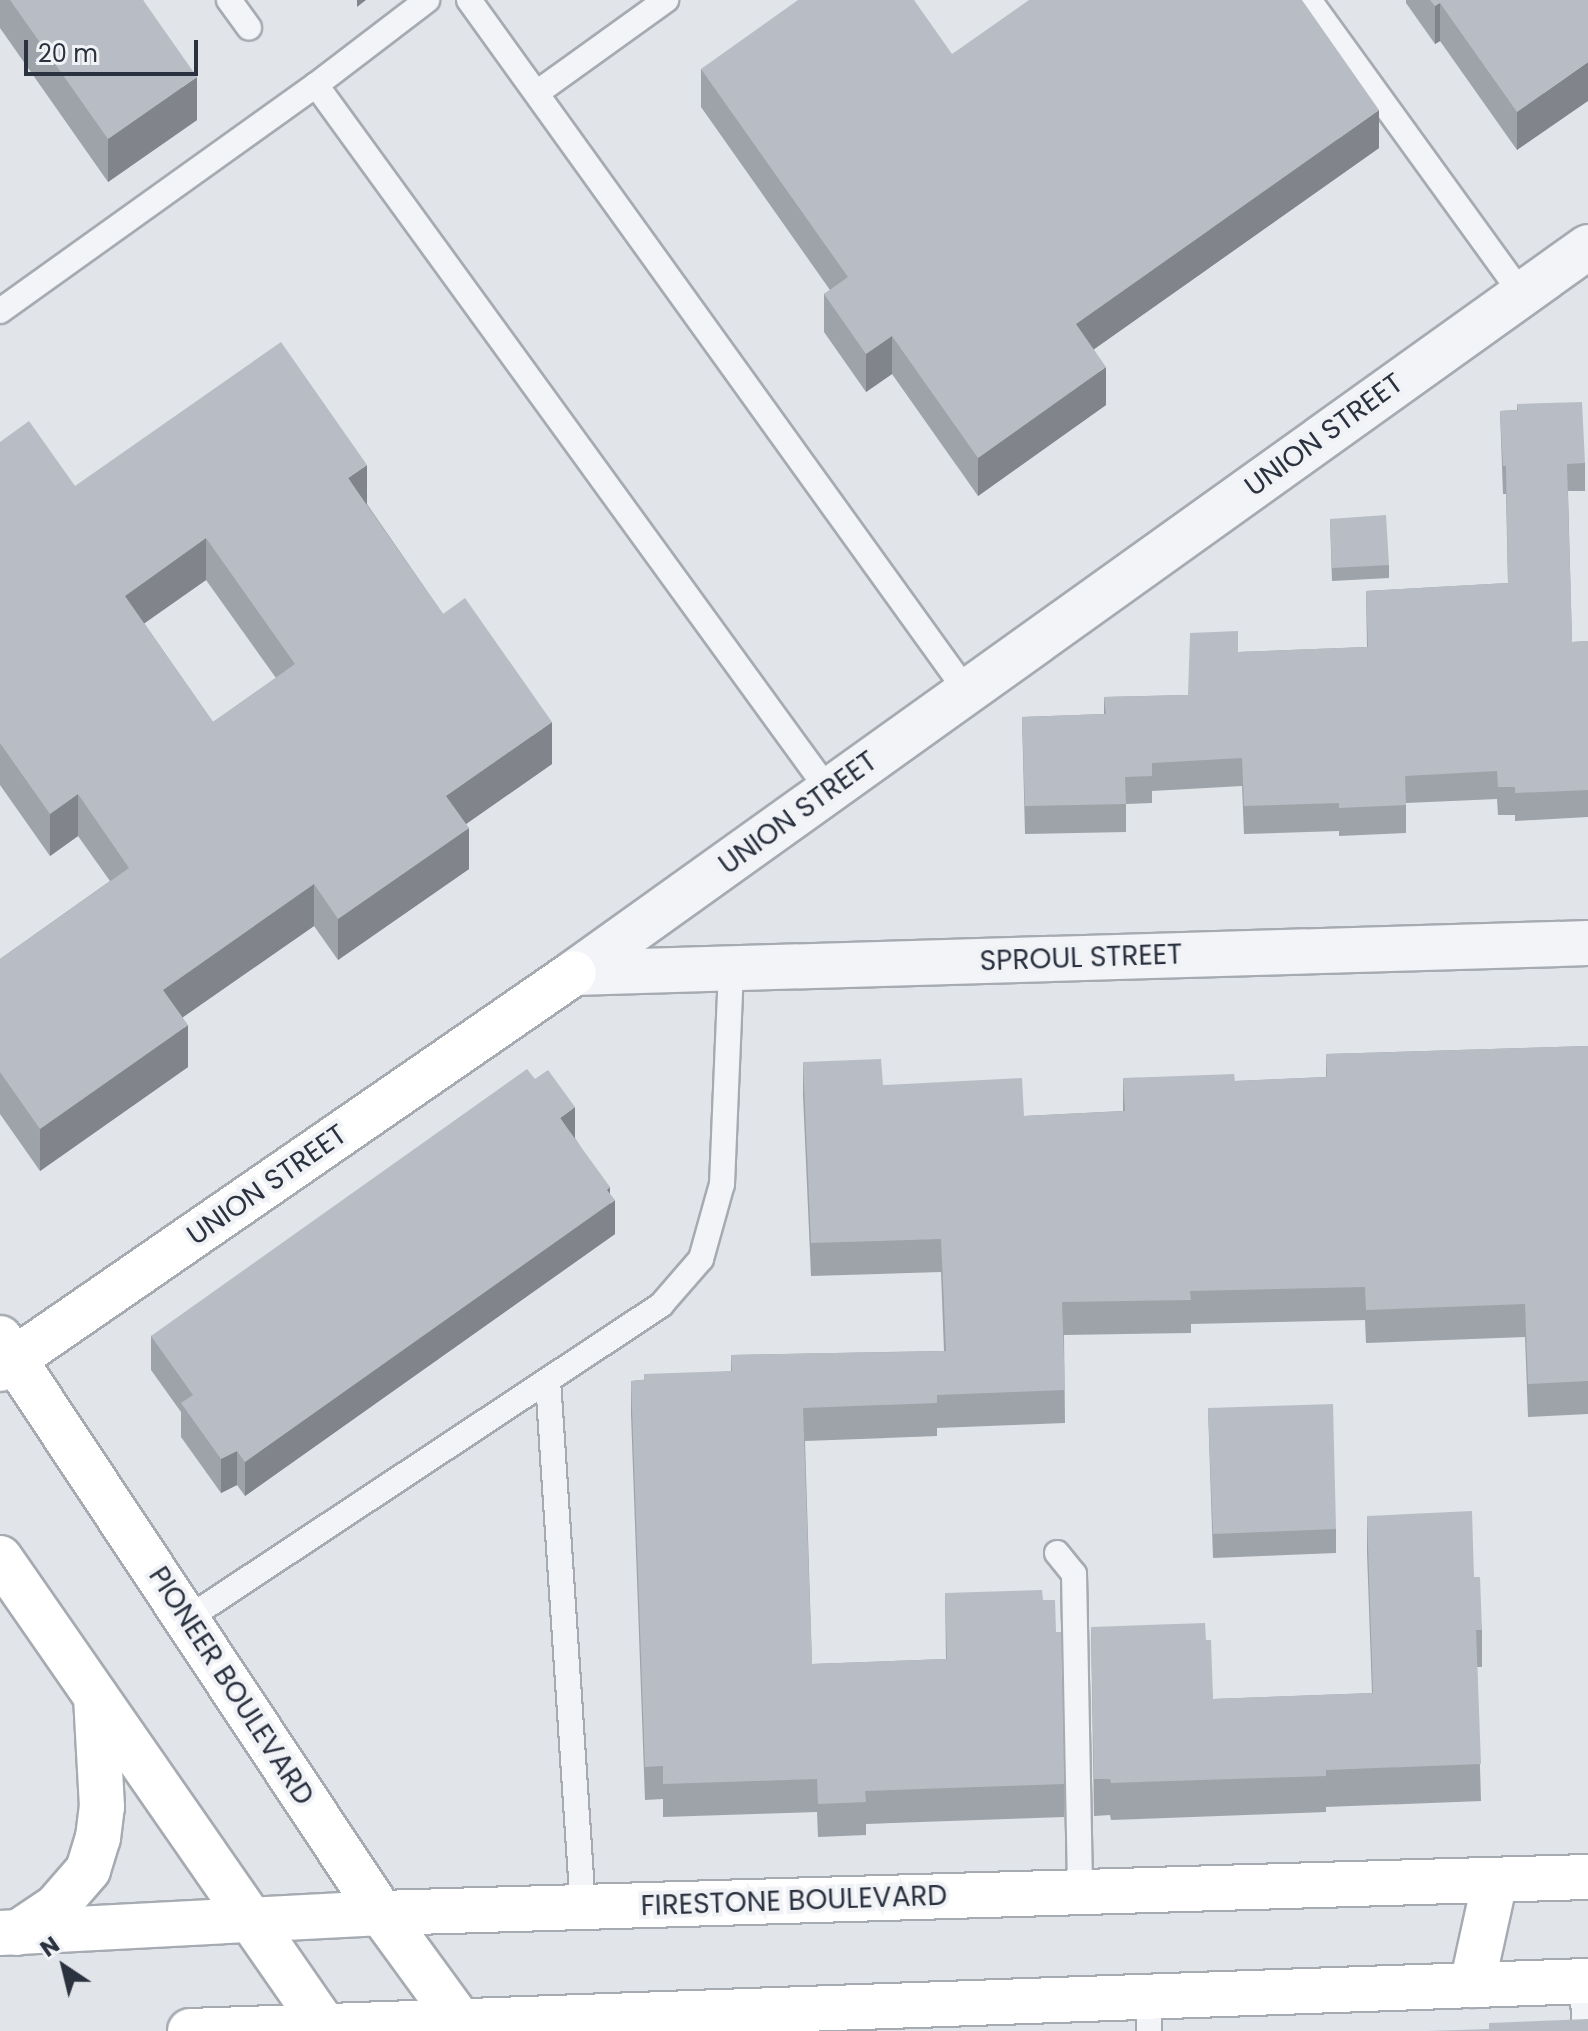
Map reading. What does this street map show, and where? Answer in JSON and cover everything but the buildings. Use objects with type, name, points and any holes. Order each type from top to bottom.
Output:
[{"type":"main road","name":"UNION STREET","points":[[5,1355],[574,973]]},
{"type":"main road","name":"PIONEER BOULEVARD","points":[[5,1355],[187,1619],[381,1913],[464,2027]]},
{"type":"main road","points":[[0,1558],[325,2027]]},
{"type":"main road","points":[[9,1933],[56,1907],[88,1870],[98,1838],[102,1807],[96,1694]]},
{"type":"main road","name":"FIRESTONE BOULEVARD","points":[[9,1933],[254,1923],[381,1913],[1588,1877]]},
{"type":"main road","points":[[1472,1985],[1495,1880]]},
{"type":"main road","points":[[190,2031],[1149,2015],[1472,1985],[1586,1981]]},
{"type":"street","name":"UNION STREET","points":[[574,973],[1588,247]]},
{"type":"street","name":"SPROUL STREET","points":[[574,973],[1588,943]]},
{"type":"lane","points":[[229,0],[249,28]]},
{"type":"lane","points":[[0,311],[316,85],[427,0]]},
{"type":"lane","points":[[469,0],[967,692]]},
{"type":"lane","points":[[538,92],[666,0]]},
{"type":"lane","points":[[1309,0],[1522,294]]},
{"type":"lane","points":[[316,85],[829,791]]},
{"type":"lane","points":[[187,1619],[661,1305],[701,1259],[722,1184],[731,968]]},
{"type":"lane","points":[[548,1381],[583,1908]]},
{"type":"lane","points":[[1057,1553],[1074,1574],[1080,1893]]},
{"type":"lane","points":[[1584,2031],[1586,1981]]}]
